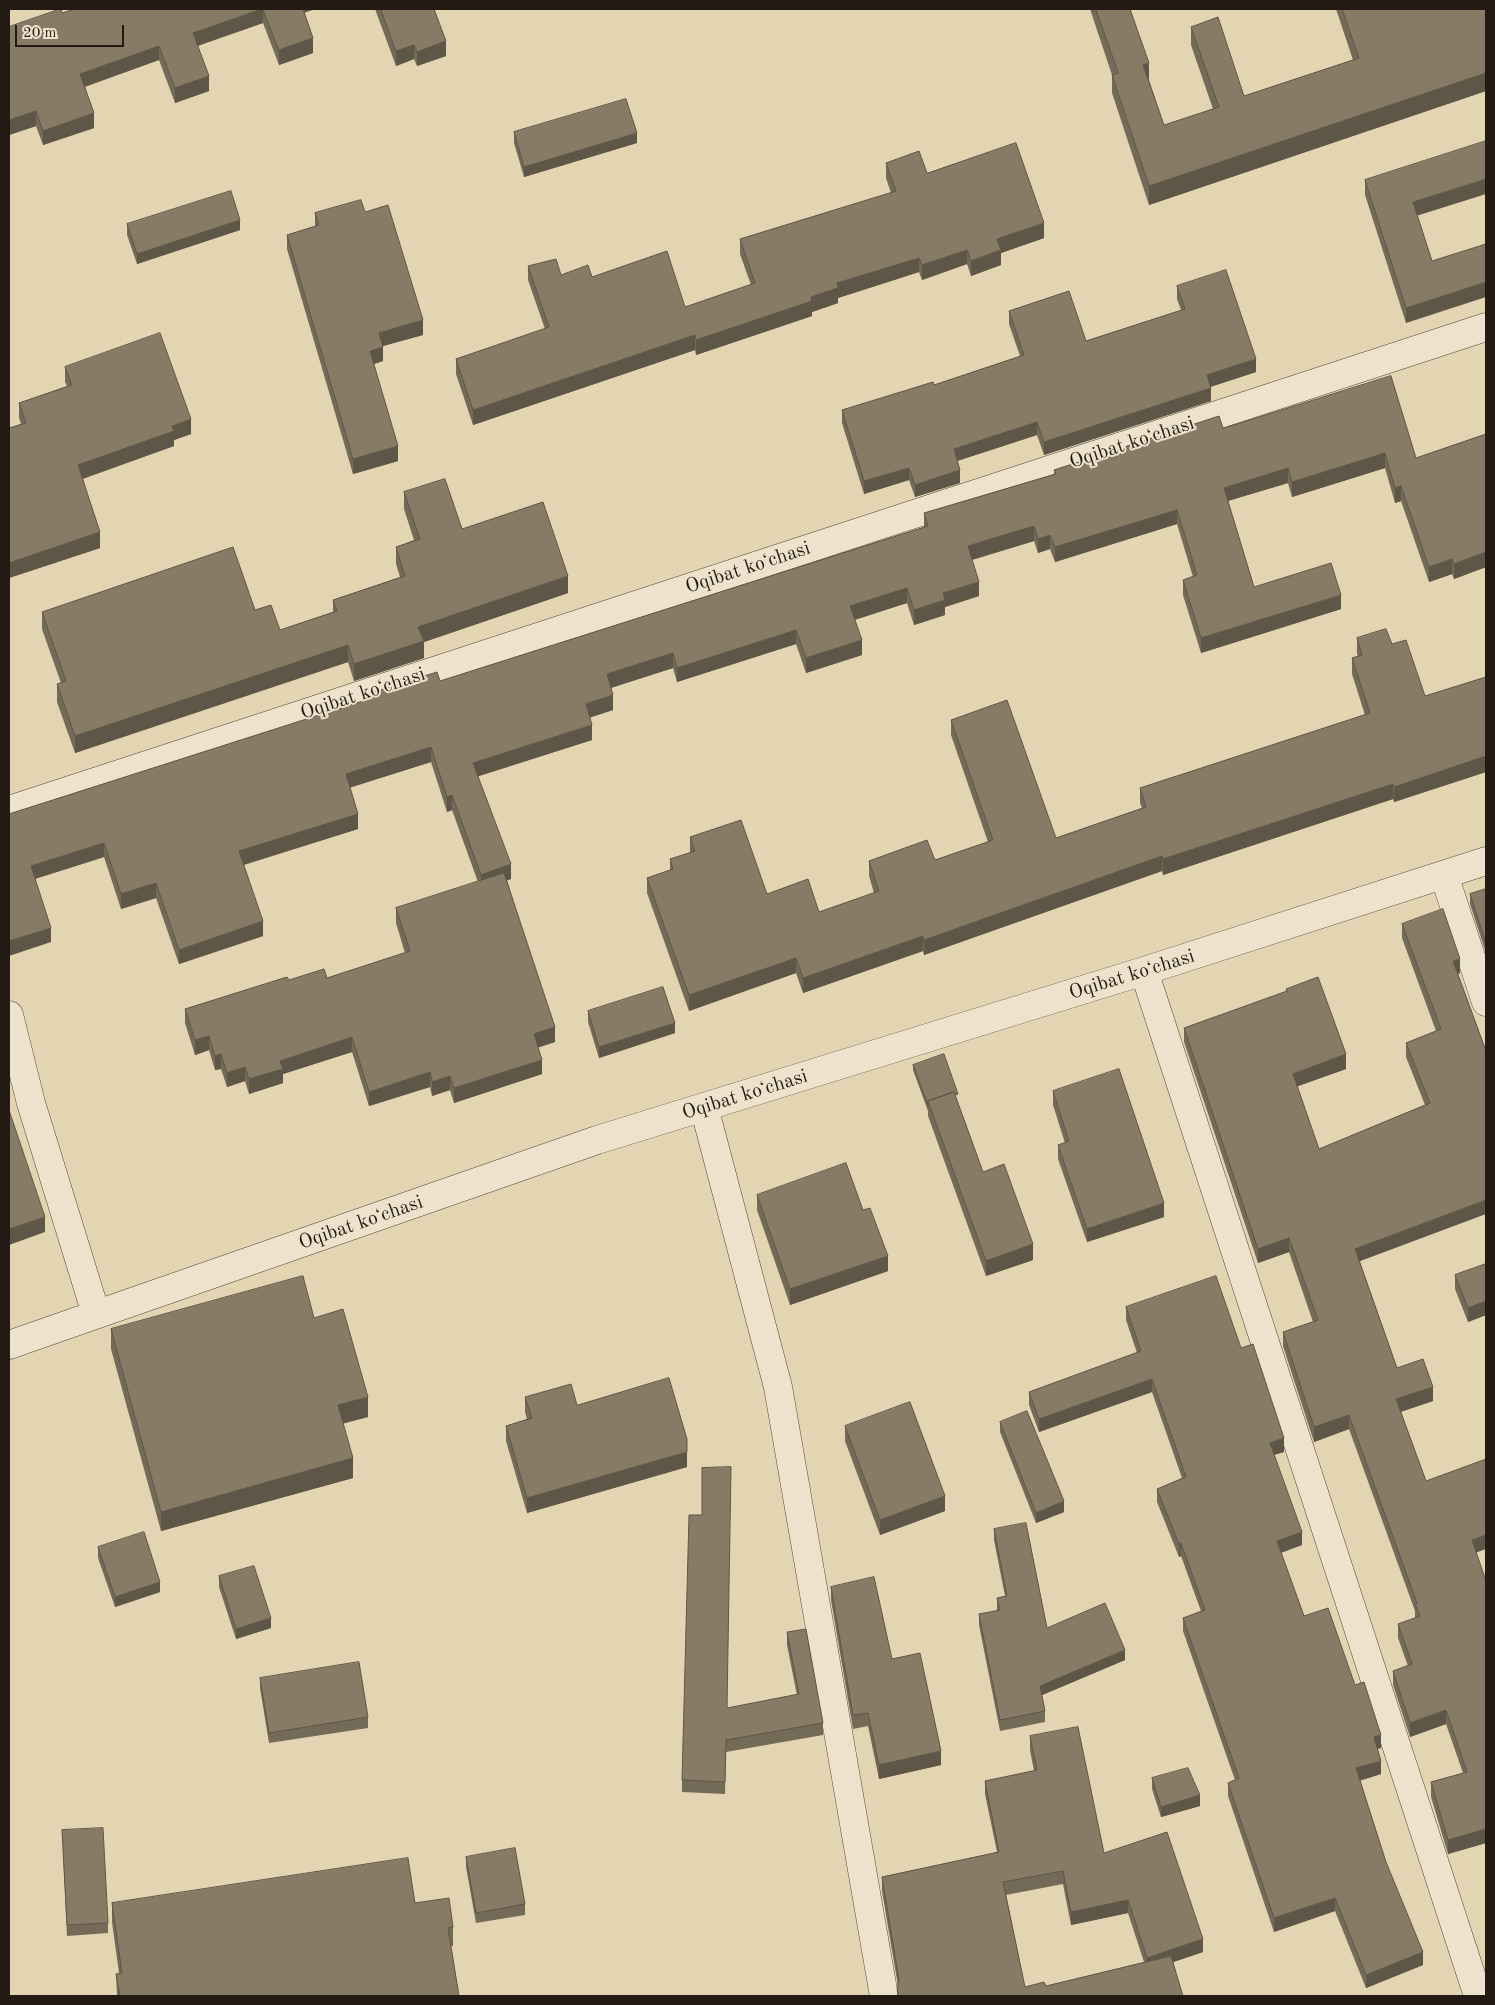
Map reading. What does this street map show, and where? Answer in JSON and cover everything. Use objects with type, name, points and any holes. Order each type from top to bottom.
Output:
[{"type":"street","name":"Oqibat koʻchasi","points":[[9,810],[1486,327]]},
{"type":"street","name":"Oqibat koʻchasi","points":[[9,1345],[597,1140],[1144,972],[1486,861]]},
{"type":"street","points":[[1444,875],[1486,1002]]},
{"type":"street","points":[[1144,972],[1478,1996]]},
{"type":"street","points":[[9,1015],[31,1103],[96,1314]]},
{"type":"street","points":[[704,1107],[778,1387],[884,1996]]},
{"type":"building","points":[[61,9],[62,13],[75,9],[262,9],[193,33],[209,76],[175,88],[159,46],[80,74],[94,113],[43,131],[36,111],[9,120],[9,27]]},
{"type":"building","points":[[263,9],[303,9],[313,38],[279,50]]},
{"type":"building","points":[[381,9],[434,9],[446,41],[417,52],[414,45],[396,51]]},
{"type":"building","points":[[1096,9],[1130,9],[1149,63],[1143,65],[1164,125],[1219,107],[1191,27],[1218,17],[1244,96],[1359,58],[1342,9],[1486,9],[1486,73],[1149,186],[1112,75],[1118,73]]},
{"type":"building","points":[[626,99],[637,133],[524,167],[514,132]]},
{"type":"building","points":[[1486,141],[1486,179],[1413,202],[1432,261],[1486,244],[1486,282],[1406,308],[1365,180]]},
{"type":"building","points":[[1016,143],[1044,223],[997,239],[1001,250],[971,261],[967,250],[922,265],[919,258],[837,283],[838,288],[811,297],[812,301],[696,340],[695,335],[473,410],[456,359],[549,327],[528,266],[556,259],[561,275],[588,265],[592,277],[667,251],[685,307],[755,283],[740,239],[896,191],[886,163],[919,151],[927,173]]},
{"type":"building","points":[[231,191],[240,220],[137,254],[127,224]]},
{"type":"building","points":[[361,200],[365,212],[388,205],[423,320],[379,333],[383,347],[370,351],[398,446],[353,459],[287,235],[319,225],[315,213]]},
{"type":"building","points":[[1226,270],[1256,359],[1207,375],[1211,388],[1044,442],[1037,422],[954,449],[960,470],[915,485],[909,468],[864,481],[842,410],[933,382],[934,385],[1024,355],[1009,311],[1069,291],[1086,341],[1185,309],[1177,286]]},
{"type":"building","points":[[160,333],[191,419],[172,426],[174,431],[78,465],[100,532],[9,563],[9,428],[26,423],[19,403],[72,385],[65,367]]},
{"type":"building","points":[[1391,376],[1416,458],[1486,434],[1486,552],[1454,564],[1452,559],[1429,567],[1401,486],[1395,488],[1385,453],[1292,482],[1288,468],[1224,488],[1254,587],[1331,563],[1341,595],[1201,638],[1183,580],[1197,575],[1177,510],[1055,547],[1050,535],[1038,539],[1034,526],[968,546],[979,582],[943,593],[945,600],[914,610],[907,588],[850,606],[862,640],[806,658],[796,630],[677,668],[673,653],[607,674],[613,695],[586,704],[592,725],[473,763],[511,864],[481,875],[452,795],[447,797],[431,747],[346,774],[358,814],[239,851],[263,921],[179,950],[156,883],[121,894],[104,843],[31,866],[51,928],[9,941],[9,814],[366,700],[364,695],[437,672],[440,681],[928,526],[924,513],[1056,474],[1054,470],[1219,416],[1223,428]]},
{"type":"building","points":[[445,479],[462,529],[543,502],[568,576],[418,627],[424,641],[354,664],[348,645],[75,736],[57,684],[66,681],[42,612],[233,547],[255,610],[271,605],[280,630],[337,611],[333,600],[405,576],[396,547],[420,539],[404,492]]},
{"type":"building","points":[[1386,629],[1392,644],[1406,640],[1425,696],[1486,677],[1486,756],[1394,787],[1393,784],[1163,859],[1162,856],[924,940],[923,936],[803,978],[796,958],[689,995],[647,878],[673,869],[670,859],[695,851],[690,837],[741,820],[767,894],[808,879],[819,912],[879,891],[869,861],[927,840],[935,860],[993,840],[951,720],[1007,700],[1056,838],[1146,807],[1140,788],[1370,713],[1352,658],[1362,655],[1357,638]]},
{"type":"building","points":[[504,873],[555,1027],[534,1034],[542,1060],[454,1088],[450,1076],[432,1082],[430,1072],[369,1092],[352,1037],[280,1061],[283,1069],[249,1079],[245,1067],[227,1073],[221,1054],[215,1056],[209,1036],[195,1040],[185,1009],[287,977],[289,980],[324,969],[327,978],[410,951],[396,908]]},
{"type":"building","points":[[1486,889],[1486,943],[1470,894]]},
{"type":"building","points":[[1443,909],[1460,959],[1453,961],[1486,1051],[1486,1200],[1355,1249],[1397,1368],[1423,1359],[1433,1387],[1396,1399],[1426,1481],[1486,1459],[1486,1535],[1472,1540],[1486,1581],[1486,1829],[1448,1840],[1431,1782],[1467,1772],[1446,1710],[1410,1723],[1393,1671],[1412,1664],[1398,1624],[1420,1616],[1415,1604],[1417,1603],[1349,1415],[1314,1427],[1283,1332],[1318,1320],[1289,1238],[1258,1249],[1184,1028],[1287,991],[1286,989],[1318,977],[1346,1054],[1293,1074],[1319,1149],[1430,1103],[1406,1043],[1441,1029],[1402,924]]},
{"type":"building","points":[[663,987],[675,1023],[599,1047],[588,1011]]},
{"type":"building","points":[[944,1054],[958,1094],[956,1095],[954,1092],[928,1101],[928,1105],[913,1065]]},
{"type":"building","points":[[1119,1069],[1164,1203],[1087,1229],[1058,1145],[1069,1141],[1053,1091]]},
{"type":"building","points":[[954,1092],[983,1172],[1004,1164],[1033,1244],[986,1261],[928,1101]]},
{"type":"building","points":[[9,1110],[45,1217],[9,1229]]},
{"type":"building","points":[[846,1163],[863,1210],[870,1208],[888,1256],[790,1289],[757,1195]]},
{"type":"building","points":[[1486,1264],[1486,1301],[1468,1308],[1455,1275]]},
{"type":"building","points":[[303,1276],[314,1318],[343,1309],[368,1397],[338,1405],[353,1458],[161,1512],[111,1329]]},
{"type":"building","points":[[1216,1276],[1241,1348],[1253,1344],[1284,1438],[1270,1443],[1302,1532],[1277,1541],[1304,1616],[1328,1608],[1355,1685],[1364,1682],[1381,1735],[1374,1737],[1381,1761],[1356,1768],[1386,1862],[1423,1952],[1366,1975],[1335,1898],[1274,1918],[1228,1783],[1239,1778],[1183,1618],[1205,1610],[1181,1543],[1179,1544],[1157,1489],[1186,1477],[1152,1379],[1039,1419],[1029,1392],[1141,1351],[1126,1307]]},
{"type":"building","points":[[669,1378],[687,1439],[687,1452],[527,1498],[506,1426],[532,1418],[525,1397],[571,1384],[577,1405]]},
{"type":"building","points":[[910,1402],[945,1496],[880,1520],[845,1426]]},
{"type":"building","points":[[1027,1411],[1064,1501],[1036,1513],[1000,1422]]},
{"type":"building","points":[[731,1467],[727,1708],[799,1694],[787,1632],[806,1629],[823,1723],[726,1740],[725,1782],[682,1780],[689,1515],[702,1515],[702,1468]]},
{"type":"building","points":[[1026,1523],[1047,1628],[1105,1603],[1125,1650],[1040,1686],[1045,1711],[1000,1720],[979,1614],[1000,1610],[997,1598],[1007,1596],[994,1529]]},
{"type":"building","points":[[144,1532],[160,1582],[115,1597],[98,1547]]},
{"type":"building","points":[[254,1566],[271,1618],[236,1629],[219,1576]]},
{"type":"building","points":[[874,1577],[892,1659],[920,1653],[941,1751],[879,1765],[868,1713],[853,1715],[831,1587]]},
{"type":"building","points":[[359,1662],[368,1717],[269,1733],[260,1678]]},
{"type":"building","points":[[1078,1727],[1104,1853],[1167,1832],[1203,1939],[1147,1958],[1128,1900],[1071,1912],[1063,1871],[1003,1882],[1025,1987],[1044,1982],[1046,1986],[1171,1956],[1183,1996],[899,1996],[897,1990],[899,1980],[882,1877],[999,1852],[985,1781],[1037,1770],[1030,1736]]},
{"type":"building","points":[[1188,1768],[1200,1795],[1161,1807],[1152,1778]]},
{"type":"building","points":[[103,1828],[108,1923],[67,1925],[62,1830]]},
{"type":"building","points":[[515,1848],[525,1904],[476,1913],[466,1857]]},
{"type":"building","points":[[408,1858],[415,1903],[449,1898],[453,1927],[448,1928],[459,1996],[120,1996],[116,1974],[122,1973],[112,1903]]}]
